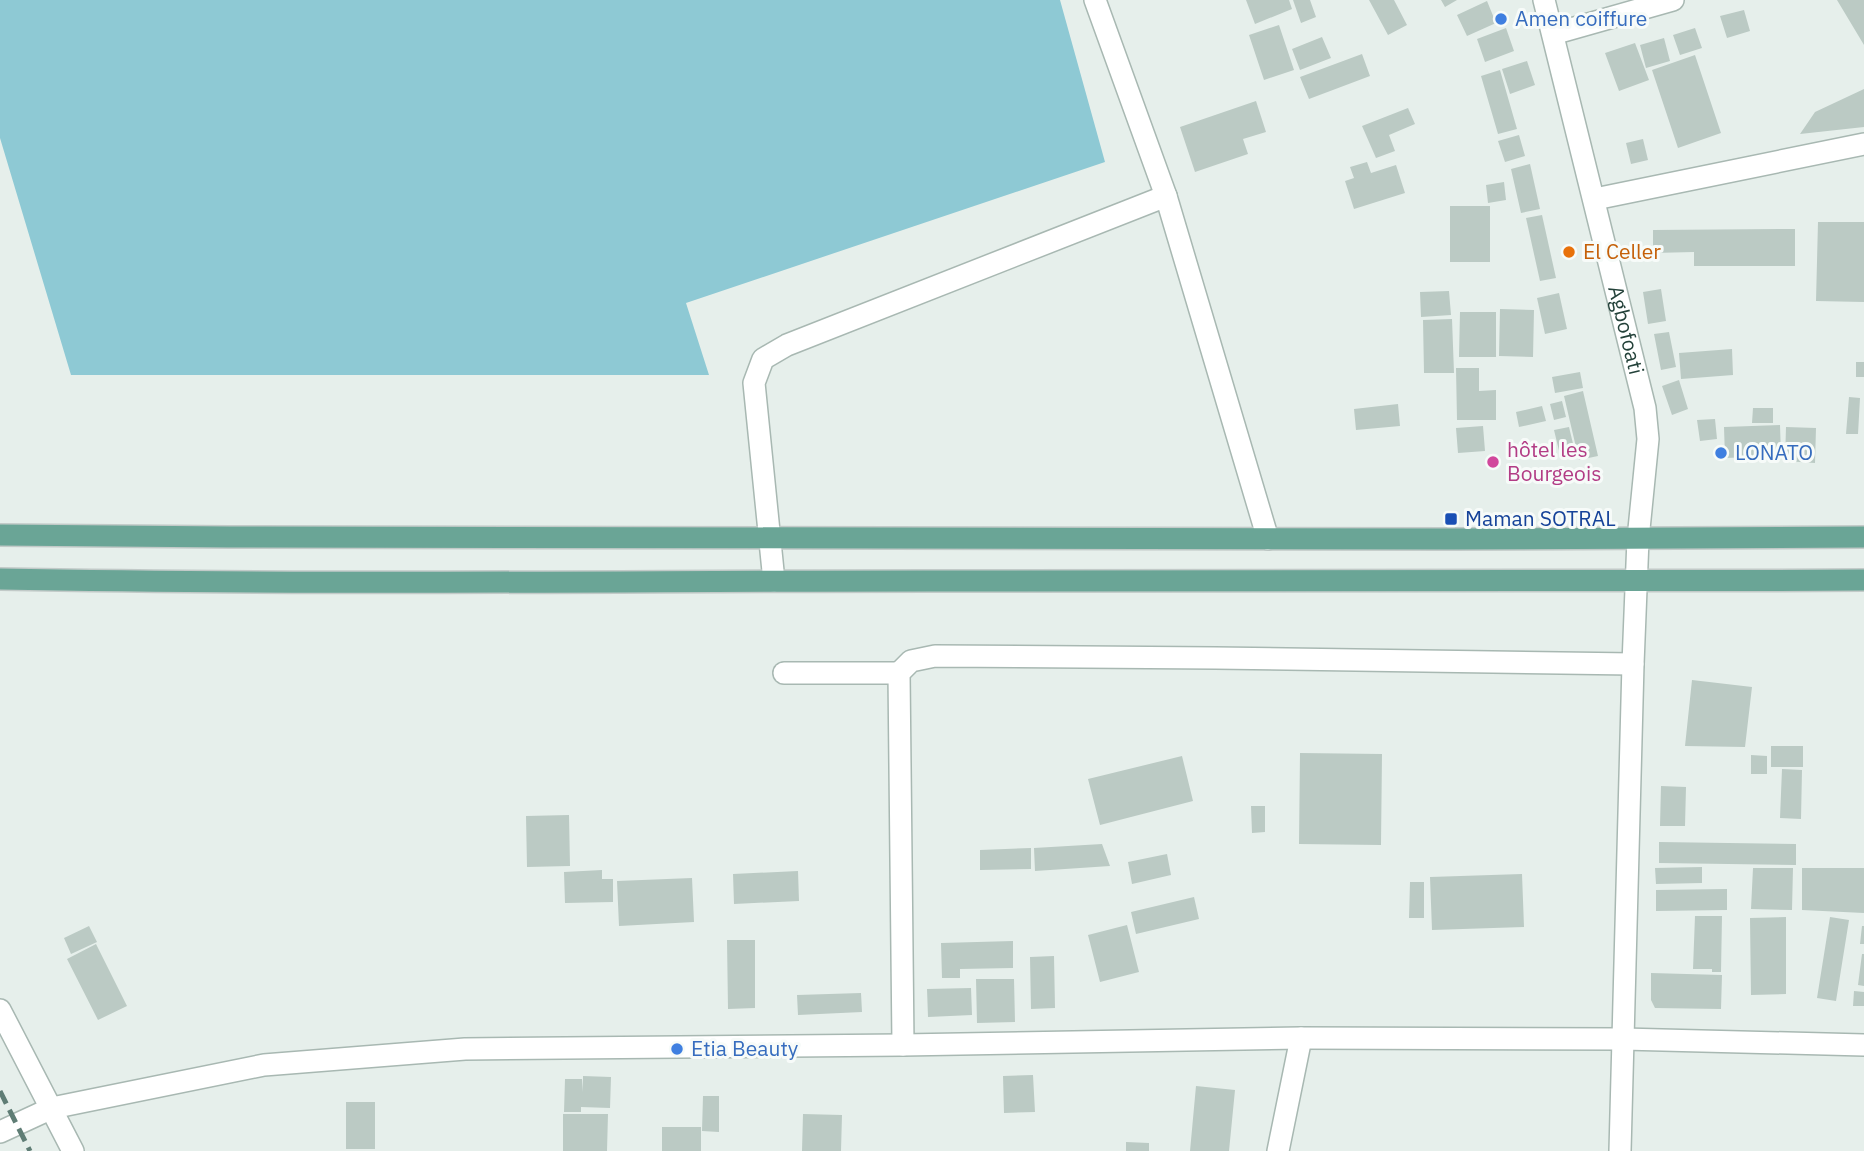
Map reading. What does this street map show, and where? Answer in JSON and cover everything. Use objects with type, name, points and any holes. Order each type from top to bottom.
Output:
[{"type":"main road","points":[[0,535],[1638,540],[1864,537]]},
{"type":"main road","points":[[0,579],[231,583],[1864,580]]},
{"type":"street","points":[[1095,0],[1166,196],[1268,539]]},
{"type":"street","name":"Agbofoati","points":[[1544,0],[1645,408],[1648,439],[1636,582],[1620,1151]]},
{"type":"street","points":[[1553,34],[1673,0]]},
{"type":"street","points":[[1595,199],[1864,144]]},
{"type":"street","points":[[774,581],[754,383],[763,359],[787,345],[1166,196]]},
{"type":"street","points":[[784,673],[899,673],[911,661],[934,656],[1633,664]]},
{"type":"street","points":[[899,673],[903,1045]]},
{"type":"street","points":[[0,1010],[73,1151]]},
{"type":"street","points":[[1278,1151],[1301,1038]]},
{"type":"street","points":[[0,1132],[52,1108],[264,1065],[465,1049],[1301,1038],[1623,1039],[1864,1045]]},
{"type":"water","points":[[0,0],[1060,0],[1105,162],[686,303],[709,375],[71,375],[0,138]]},
{"type":"building","points":[[1246,0],[1289,0],[1292,9],[1255,24]]},
{"type":"building","points":[[1293,0],[1310,0],[1316,17],[1301,23]]},
{"type":"building","points":[[1369,0],[1394,0],[1407,25],[1388,35]]},
{"type":"building","points":[[1441,0],[1457,0],[1445,7]]},
{"type":"building","points":[[1837,0],[1864,0],[1864,45]]},
{"type":"building","points":[[1487,1],[1496,23],[1467,36],[1457,15]]},
{"type":"building","points":[[1744,10],[1750,31],[1727,38],[1720,16]]},
{"type":"building","points":[[1279,25],[1294,70],[1264,80],[1249,35]]},
{"type":"building","points":[[1506,28],[1514,51],[1485,62],[1477,39]]},
{"type":"building","points":[[1695,28],[1702,48],[1680,55],[1673,35]]},
{"type":"building","points":[[1322,37],[1331,58],[1300,70],[1292,49]]},
{"type":"building","points":[[1664,38],[1670,61],[1646,68],[1640,45]]},
{"type":"building","points":[[1635,43],[1649,80],[1619,91],[1605,53]]},
{"type":"building","points":[[1362,54],[1370,76],[1309,99],[1300,77]]},
{"type":"building","points":[[1695,55],[1721,133],[1678,148],[1652,70]]},
{"type":"building","points":[[1527,61],[1535,85],[1510,94],[1502,69]]},
{"type":"building","points":[[1500,70],[1517,129],[1498,134],[1481,76]]},
{"type":"building","points":[[1864,89],[1864,127],[1800,134],[1815,112]]},
{"type":"building","points":[[1256,101],[1266,132],[1243,139],[1248,154],[1195,172],[1180,127]]},
{"type":"building","points":[[1408,108],[1415,124],[1389,135],[1395,151],[1376,158],[1362,126]]},
{"type":"building","points":[[1519,135],[1525,156],[1505,162],[1498,141]]},
{"type":"building","points":[[1643,139],[1648,160],[1631,164],[1626,143]]},
{"type":"building","points":[[1367,162],[1371,173],[1396,165],[1405,193],[1354,209],[1345,181],[1354,178],[1350,167]]},
{"type":"building","points":[[1530,164],[1540,209],[1521,213],[1511,169]]},
{"type":"building","points":[[1504,182],[1506,200],[1488,203],[1486,185]]},
{"type":"building","points":[[1450,206],[1490,206],[1490,262],[1450,262]]},
{"type":"building","points":[[1542,215],[1556,278],[1540,281],[1526,218]]},
{"type":"building","points":[[1818,222],[1864,222],[1864,302],[1816,301]]},
{"type":"building","points":[[1795,229],[1795,266],[1694,266],[1694,252],[1653,253],[1653,230]]},
{"type":"building","points":[[1661,289],[1666,321],[1648,324],[1643,292]]},
{"type":"building","points":[[1449,291],[1451,315],[1421,317],[1420,292]]},
{"type":"building","points":[[1559,293],[1567,329],[1545,334],[1537,298]]},
{"type":"building","points":[[1500,309],[1534,310],[1533,357],[1499,356]]},
{"type":"building","points":[[1460,312],[1496,312],[1496,357],[1459,357]]},
{"type":"building","points":[[1452,319],[1454,373],[1424,373],[1423,320]]},
{"type":"building","points":[[1669,332],[1676,367],[1661,370],[1654,334]]},
{"type":"building","points":[[1732,349],[1733,375],[1681,379],[1679,353]]},
{"type":"building","points":[[1856,362],[1864,362],[1864,377],[1856,377]]},
{"type":"building","points":[[1456,368],[1479,368],[1479,391],[1496,390],[1496,420],[1457,420]]},
{"type":"building","points":[[1580,372],[1583,388],[1555,393],[1552,377]]},
{"type":"building","points":[[1679,380],[1688,409],[1672,415],[1662,386]]},
{"type":"building","points":[[1583,391],[1598,456],[1579,460],[1564,396]]},
{"type":"building","points":[[1849,397],[1860,398],[1858,434],[1846,434]]},
{"type":"building","points":[[1562,401],[1566,417],[1554,420],[1550,404]]},
{"type":"building","points":[[1398,404],[1400,426],[1356,430],[1354,409]]},
{"type":"building","points":[[1542,406],[1546,421],[1519,427],[1516,412]]},
{"type":"building","points":[[1753,408],[1773,408],[1773,423],[1752,423]]},
{"type":"building","points":[[1715,419],[1717,439],[1700,441],[1697,420]]},
{"type":"building","points":[[1780,425],[1781,456],[1725,458],[1724,427]]},
{"type":"building","points":[[1483,426],[1485,451],[1458,453],[1456,428]]},
{"type":"building","points":[[1569,427],[1576,456],[1561,459],[1554,430]]},
{"type":"building","points":[[1786,427],[1816,428],[1815,463],[1785,461]]},
{"type":"building","points":[[1692,680],[1752,687],[1745,747],[1685,746]]},
{"type":"building","points":[[1771,746],[1803,746],[1803,767],[1771,767]]},
{"type":"building","points":[[1300,753],[1382,754],[1381,845],[1299,844]]},
{"type":"building","points":[[1751,755],[1767,756],[1767,774],[1751,774]]},
{"type":"building","points":[[1182,756],[1193,801],[1100,825],[1088,779]]},
{"type":"building","points":[[1782,769],[1802,770],[1801,819],[1780,818]]},
{"type":"building","points":[[1661,786],[1686,787],[1685,826],[1660,826]]},
{"type":"building","points":[[1251,806],[1265,806],[1265,832],[1252,833]]},
{"type":"building","points":[[569,815],[570,866],[527,867],[526,816]]},
{"type":"building","points":[[1659,842],[1796,844],[1796,865],[1659,863]]},
{"type":"building","points":[[1102,844],[1110,866],[1035,871],[1034,848]]},
{"type":"building","points":[[1031,848],[1031,869],[980,870],[980,850]]},
{"type":"building","points":[[1167,854],[1171,875],[1132,884],[1128,862]]},
{"type":"building","points":[[1702,867],[1702,883],[1656,884],[1655,868]]},
{"type":"building","points":[[1753,868],[1793,868],[1792,910],[1751,909]]},
{"type":"building","points":[[1802,868],[1864,868],[1864,913],[1802,910]]},
{"type":"building","points":[[602,870],[602,879],[613,879],[613,902],[565,903],[564,872]]},
{"type":"building","points":[[798,871],[799,901],[734,904],[733,874]]},
{"type":"building","points":[[1522,874],[1524,927],[1432,930],[1430,877]]},
{"type":"building","points":[[692,878],[694,922],[619,926],[617,881]]},
{"type":"building","points":[[1410,882],[1424,882],[1424,918],[1409,918]]},
{"type":"building","points":[[1727,889],[1727,910],[1656,911],[1656,890]]},
{"type":"building","points":[[1194,897],[1199,919],[1136,934],[1131,912]]},
{"type":"building","points":[[1695,916],[1722,916],[1721,972],[1693,969]]},
{"type":"building","points":[[1786,917],[1786,994],[1751,995],[1750,918]]},
{"type":"building","points":[[1830,917],[1849,920],[1836,1001],[1817,998]]},
{"type":"building","points":[[1127,925],[1139,972],[1100,982],[1088,935]]},
{"type":"building","points":[[89,926],[97,942],[71,954],[64,938]]},
{"type":"building","points":[[1862,926],[1864,944],[1860,944]]},
{"type":"building","points":[[727,940],[755,940],[755,1008],[728,1009]]},
{"type":"building","points":[[1013,941],[1013,968],[960,969],[960,978],[942,978],[941,943]]},
{"type":"building","points":[[96,944],[127,1006],[98,1020],[67,959]]},
{"type":"building","points":[[1864,954],[1864,986],[1858,985]]},
{"type":"building","points":[[1054,956],[1055,1008],[1031,1009],[1030,957]]},
{"type":"building","points":[[1651,973],[1722,975],[1721,1009],[1655,1008],[1651,1000]]},
{"type":"building","points":[[976,979],[1014,979],[1015,1022],[977,1023]]},
{"type":"building","points":[[971,988],[972,1015],[928,1017],[927,989]]},
{"type":"building","points":[[1854,991],[1864,992],[1864,1006],[1853,1006]]},
{"type":"building","points":[[861,993],[862,1012],[798,1015],[797,995]]},
{"type":"building","points":[[1033,1075],[1035,1112],[1004,1113],[1003,1076]]},
{"type":"building","points":[[583,1076],[611,1077],[610,1108],[581,1107],[581,1112],[564,1112],[565,1079],[582,1079],[583,1092]]},
{"type":"building","points":[[1196,1086],[1235,1090],[1229,1151],[1190,1151]]},
{"type":"building","points":[[703,1096],[719,1096],[719,1132],[702,1131]]},
{"type":"building","points":[[346,1102],[375,1102],[375,1149],[346,1149]]},
{"type":"building","points":[[563,1114],[608,1114],[607,1151],[563,1151]]},
{"type":"building","points":[[803,1114],[842,1115],[841,1151],[802,1151]]},
{"type":"building","points":[[662,1127],[701,1127],[701,1151],[662,1151]]},
{"type":"building","points":[[1126,1142],[1149,1143],[1149,1151],[1126,1151]]},
{"type":"railway","points":[[0,1091],[30,1151]]},
{"type":"place","name":"Amen coiffure","points":[[1501,19]]},
{"type":"place","name":"El Celler","points":[[1569,252]]},
{"type":"place","name":"LONATO","points":[[1721,453]]},
{"type":"place","name":"hôtel les Bourgeois","points":[[1493,462]]},
{"type":"place","name":"Maman SOTRAL","points":[[1451,519]]},
{"type":"place","name":"Etia Beauty","points":[[677,1049]]}]
